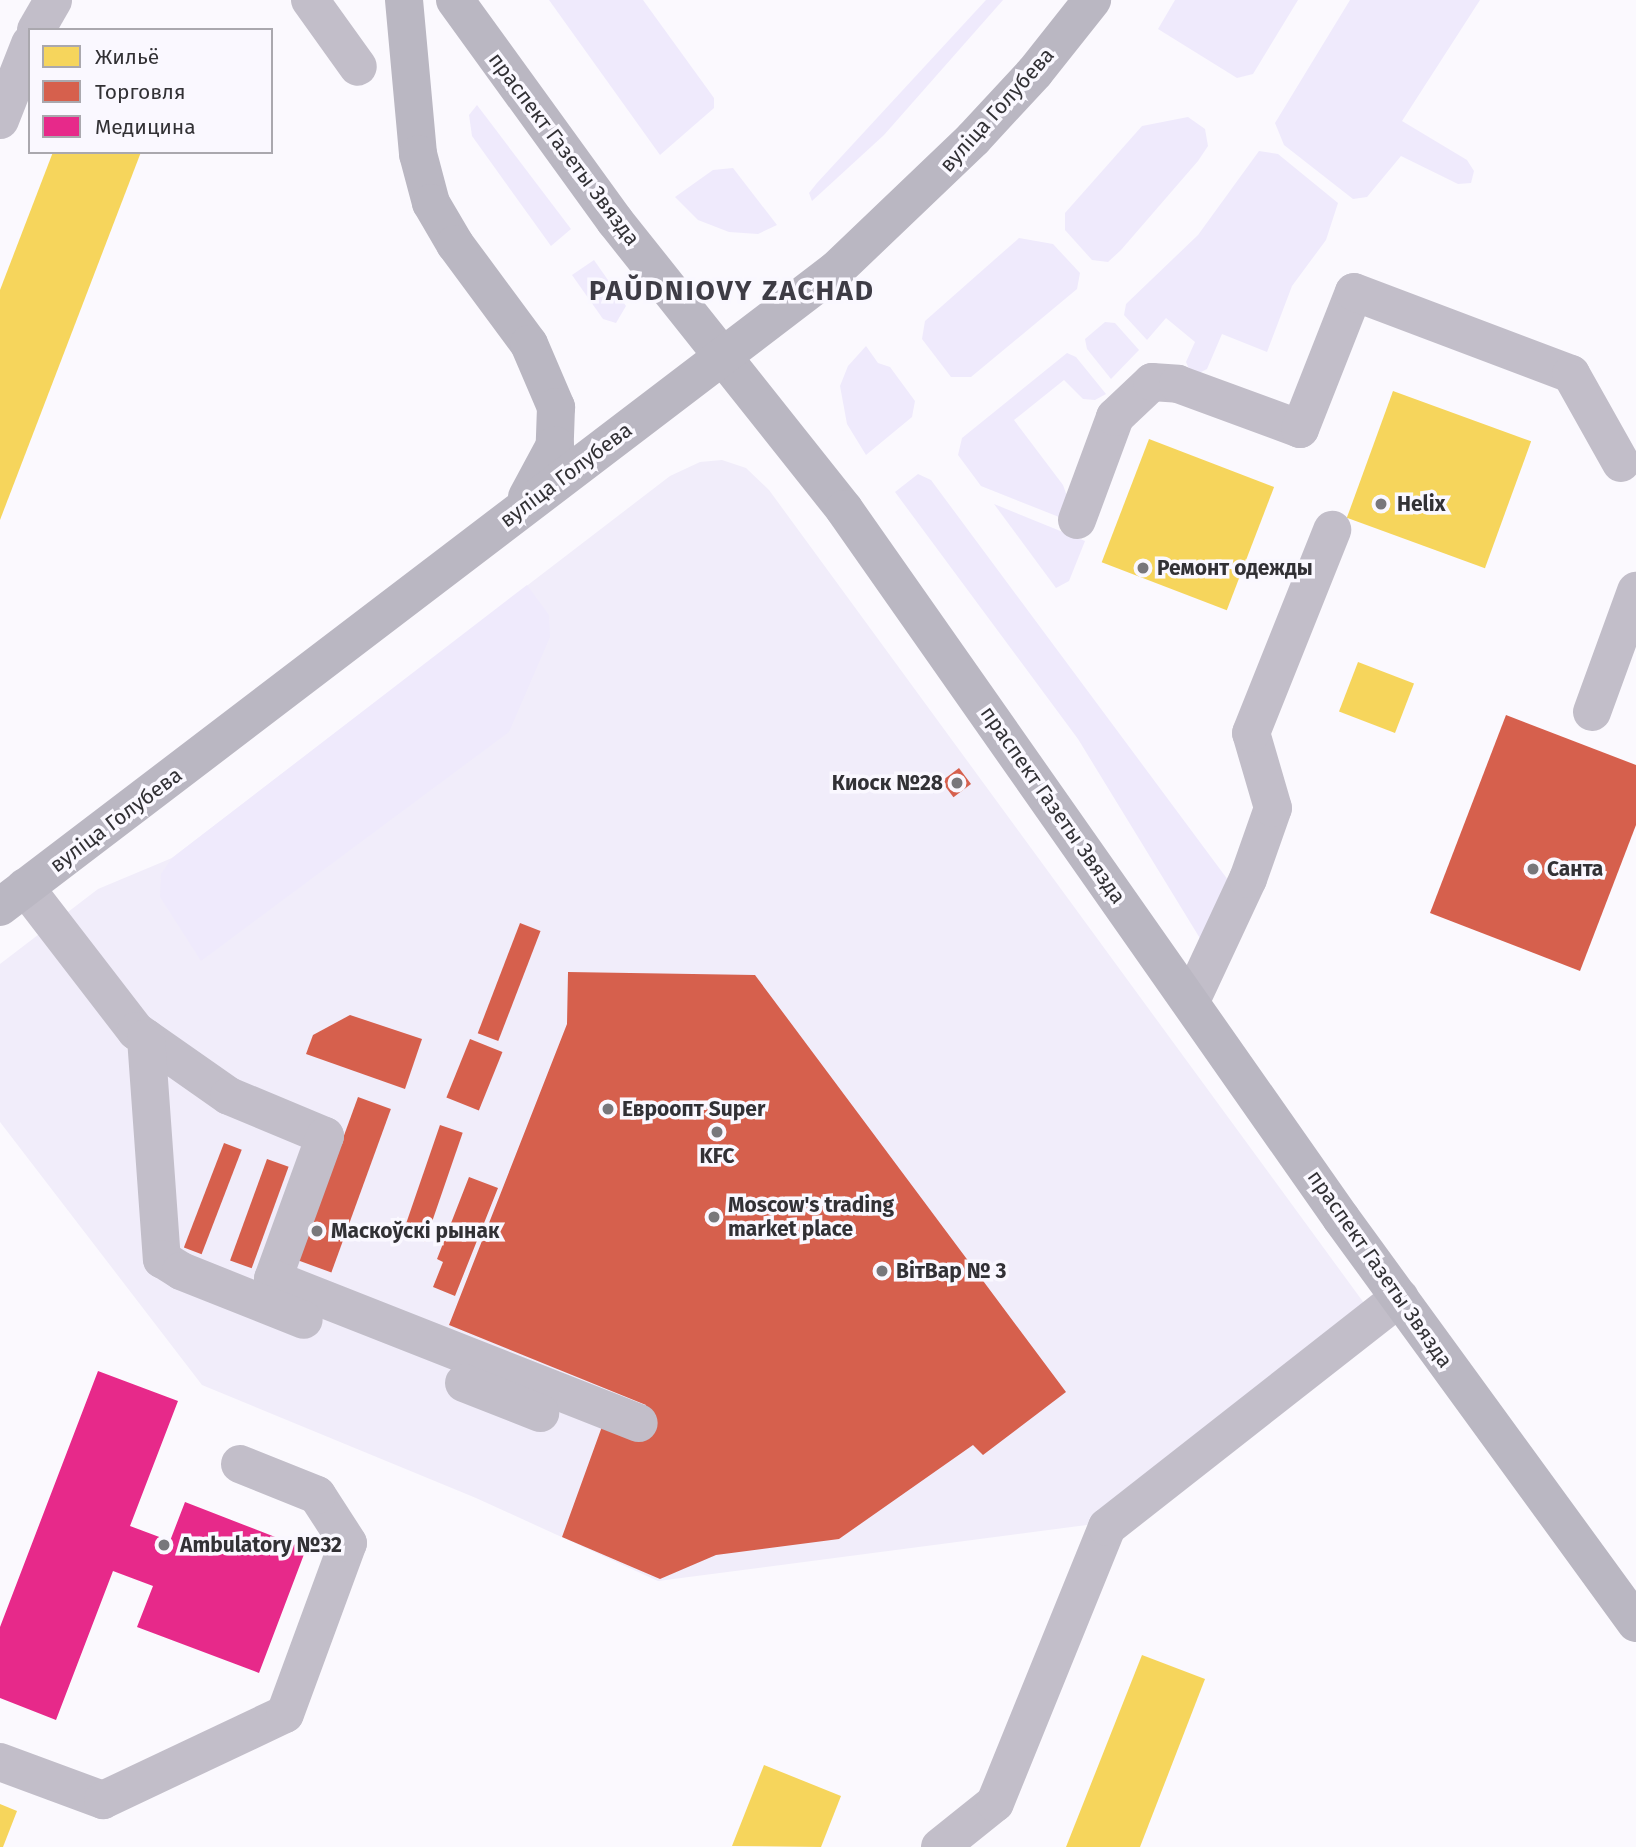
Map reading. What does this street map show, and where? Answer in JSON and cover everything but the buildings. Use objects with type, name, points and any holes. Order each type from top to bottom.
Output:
[{"type":"main road","points":[[404,0],[418,154],[431,202],[455,244],[529,344],[556,407],[556,437],[548,464],[510,517]]},
{"type":"main road","name":"праспект Газеты Звязда","points":[[455,0],[615,220],[844,509],[1400,1297],[1636,1623]]},
{"type":"main road","name":"вуліца Голубева","points":[[13,897],[510,517],[726,357],[836,270],[912,201],[1035,72],[1092,0]]},
{"type":"lane","points":[[37,28],[53,0]]},
{"type":"lane","points":[[310,0],[358,66]]},
{"type":"lane","points":[[0,120],[6,80],[28,47]]},
{"type":"lane","points":[[1077,520],[1115,417],[1152,382],[1178,384],[1300,429],[1354,292],[1571,374],[1621,463]]},
{"type":"lane","points":[[1191,1001],[1248,879],[1273,808],[1251,733],[1332,530]]},
{"type":"lane","points":[[1592,712],[1636,591]]},
{"type":"lane","points":[[13,897],[136,1031],[229,1096],[325,1136],[273,1279],[639,1423]]},
{"type":"lane","points":[[146,1038],[162,1259],[181,1271],[540,1413]]},
{"type":"lane","points":[[940,1847],[996,1803],[1107,1527],[1400,1297]]},
{"type":"lane","points":[[0,1762],[103,1800],[285,1714],[348,1543],[317,1495],[240,1464]]},
{"type":"shaded area","points":[[549,0],[643,0],[714,98],[714,108],[660,155]]},
{"type":"shaded area","points":[[986,0],[1003,0],[884,135],[812,201],[809,193],[817,183]]},
{"type":"shaded area","points":[[1175,0],[1298,0],[1253,74],[1237,78],[1158,29]]},
{"type":"shaded area","points":[[1350,0],[1480,0],[1402,121],[1467,160],[1474,171],[1471,183],[1458,184],[1401,156],[1367,197],[1353,199],[1284,145],[1275,123]]},
{"type":"shaded area","points":[[477,105],[571,229],[551,246],[472,136],[469,115]]},
{"type":"shaded area","points":[[1188,117],[1205,129],[1208,146],[1198,161],[1121,250],[1108,262],[1092,260],[1065,230],[1065,213],[1142,126]]},
{"type":"shaded area","points":[[1259,151],[1278,154],[1338,203],[1326,240],[1292,286],[1267,352],[1222,334],[1207,369],[1199,373],[1189,369],[1186,362],[1195,342],[1166,318],[1147,340],[1124,315],[1126,304],[1198,235]]},
{"type":"shaded area","points":[[733,168],[777,225],[758,234],[729,232],[698,220],[675,197],[713,170]]},
{"type":"shaded area","points":[[1019,238],[1053,244],[1080,273],[1077,289],[971,377],[951,377],[922,339],[925,321]]},
{"type":"shaded area","points":[[594,260],[626,306],[616,323],[603,319],[572,275]]},
{"type":"shaded area","points":[[1105,322],[1115,323],[1139,350],[1111,379],[1087,349],[1085,339]]},
{"type":"shaded area","points":[[866,346],[878,363],[890,367],[915,401],[912,417],[866,455],[847,424],[840,386],[848,366]]},
{"type":"shaded area","points":[[1067,353],[1076,357],[1106,394],[1095,400],[1083,399],[1064,380],[1014,420],[1063,485],[1067,496],[1064,519],[981,486],[958,455],[962,438]]},
{"type":"shaded area","points":[[722,460],[746,468],[769,490],[1372,1314],[1102,1523],[658,1581],[476,1498],[202,1385],[0,1122],[0,964],[98,889],[172,858],[670,476],[700,462]]},
{"type":"shaded area","points":[[918,474],[931,480],[1231,884],[1201,940],[1078,739],[895,492]]},
{"type":"shaded area","points":[[994,504],[1085,541],[1069,581],[1056,588]]},
{"type":"shaded area","points":[[527,585],[549,615],[550,637],[509,732],[201,961],[160,897],[161,874],[172,858]]},
{"type":"place","name":"Helix","points":[[1381,504]]},
{"type":"place","name":"Ремонт одежды","points":[[1143,568]]},
{"type":"place","name":"Киоск №28","points":[[957,783]]},
{"type":"place","name":"Санта","points":[[1533,869]]},
{"type":"place","name":"Евроопт Super","points":[[608,1109]]},
{"type":"place","name":"KFC","points":[[717,1132]]},
{"type":"place","name":"Moscow's trading market place","points":[[714,1217]]},
{"type":"place","name":"Маскоўскі рынак","points":[[317,1231]]},
{"type":"place","name":"ВітВар № 3","points":[[882,1271]]},
{"type":"place","name":"Ambulatory №32","points":[[164,1545]]},
{"type":"district","name":"PAŬDNIOVY ZACHAD","points":[[732,291]]}]
